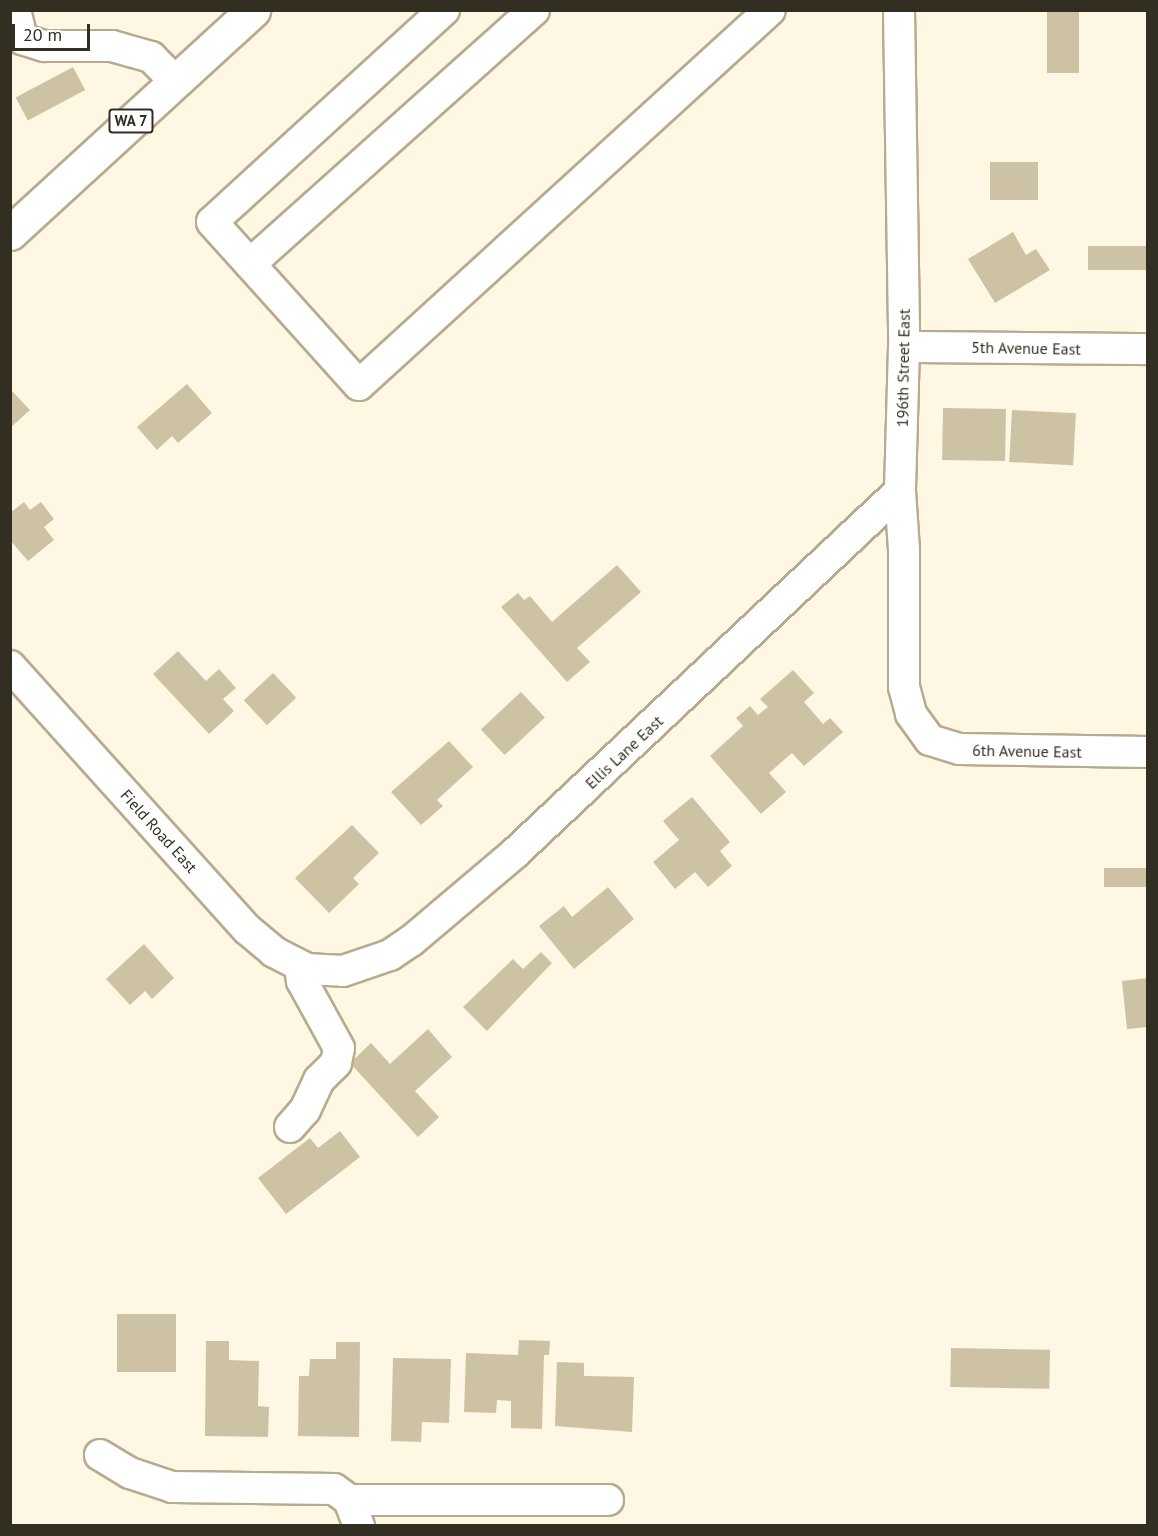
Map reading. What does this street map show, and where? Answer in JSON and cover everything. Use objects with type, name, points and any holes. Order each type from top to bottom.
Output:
[{"type":"main road","name":"WA 7","points":[[11,232],[174,80],[253,10]]},
{"type":"street","points":[[15,10],[22,39],[44,46],[112,46],[151,57],[174,80]]},
{"type":"street","points":[[444,10],[212,222],[359,385],[770,10]]},
{"type":"street","points":[[250,264],[534,10]]},
{"type":"street","name":"196th Street East","points":[[899,10],[904,347],[900,491],[904,550],[904,687],[916,723]]},
{"type":"street","name":"5th Avenue East","points":[[904,347],[1148,349]]},
{"type":"street","name":"Ellis Lane East","points":[[312,969],[343,971],[390,955],[428,927],[515,853],[900,491]]},
{"type":"street","name":"Field Road East","points":[[10,666],[248,930],[274,952],[312,969]]},
{"type":"street","name":"6th Avenue East","points":[[916,723],[930,740],[960,749],[1148,752]]},
{"type":"street","points":[[290,1127],[304,1110],[319,1080],[336,1062],[339,1048],[302,981],[312,969]]},
{"type":"street","points":[[100,1455],[129,1473],[172,1487],[334,1489],[354,1513],[608,1500]]},
{"type":"building","points":[[1047,10],[1079,10],[1079,73],[1047,73]]},
{"type":"building","points":[[73,67],[85,90],[28,120],[16,98]]},
{"type":"building","points":[[990,162],[1038,162],[1038,200],[990,200]]},
{"type":"building","points":[[1013,232],[1026,255],[1036,249],[1050,270],[995,303],[968,259]]},
{"type":"building","points":[[1088,246],[1148,246],[1148,270],[1088,270]]},
{"type":"building","points":[[187,384],[212,413],[178,443],[172,436],[157,450],[137,427]]},
{"type":"building","points":[[10,389],[30,410],[10,428]]},
{"type":"building","points":[[943,408],[1006,409],[1005,461],[942,460]]},
{"type":"building","points":[[1012,410],[1076,413],[1073,465],[1009,462]]},
{"type":"building","points":[[24,502],[30,510],[41,502],[54,519],[44,527],[54,540],[28,561],[10,540],[10,513]]},
{"type":"building","points":[[617,565],[641,592],[577,648],[590,662],[567,682],[501,607],[518,593],[524,600],[530,596],[552,622]]},
{"type":"building","points":[[178,651],[206,681],[219,669],[236,688],[223,699],[234,711],[209,734],[153,674]]},
{"type":"building","points":[[793,670],[814,693],[804,702],[823,724],[830,718],[843,732],[804,766],[792,753],[769,773],[786,792],[761,814],[710,756],[743,726],[736,718],[750,706],[758,715],[768,707],[760,699]]},
{"type":"building","points":[[273,673],[296,698],[267,725],[244,700]]},
{"type":"building","points":[[521,692],[545,718],[505,755],[481,730]]},
{"type":"building","points":[[449,741],[473,767],[437,800],[443,806],[421,825],[391,792]]},
{"type":"building","points":[[692,797],[730,842],[720,851],[732,866],[708,887],[695,872],[675,889],[653,862],[679,840],[663,821]]},
{"type":"building","points":[[352,825],[379,853],[353,878],[359,884],[329,913],[295,878]]},
{"type":"building","points":[[1104,868],[1148,868],[1148,887],[1104,887]]},
{"type":"building","points":[[608,887],[634,919],[574,969],[539,926],[564,906],[572,917]]},
{"type":"building","points":[[144,944],[174,978],[152,999],[145,991],[130,1005],[106,979]]},
{"type":"building","points":[[541,952],[552,963],[487,1031],[463,1007],[513,959],[523,969]]},
{"type":"building","points":[[1148,978],[1148,1027],[1127,1029],[1122,981]]},
{"type":"building","points":[[428,1029],[452,1057],[415,1091],[439,1117],[418,1137],[350,1063],[371,1043],[390,1064]]},
{"type":"building","points":[[340,1131],[360,1157],[286,1214],[258,1178],[310,1138],[318,1148]]},
{"type":"building","points":[[117,1314],[176,1314],[176,1372],[117,1372]]},
{"type":"building","points":[[519,1340],[550,1341],[549,1355],[544,1355],[542,1429],[511,1428],[511,1401],[497,1400],[496,1413],[464,1412],[466,1353],[518,1355]]},
{"type":"building","points":[[206,1341],[229,1341],[229,1360],[259,1361],[258,1406],[269,1407],[268,1437],[205,1436]]},
{"type":"building","points":[[336,1342],[360,1342],[359,1437],[298,1436],[299,1376],[309,1376],[310,1359],[336,1359]]},
{"type":"building","points":[[951,1348],[1050,1350],[1049,1389],[950,1387]]},
{"type":"building","points":[[393,1358],[451,1359],[449,1423],[422,1422],[421,1442],[391,1441]]},
{"type":"building","points":[[557,1362],[584,1363],[584,1376],[634,1377],[632,1432],[555,1426]]}]
